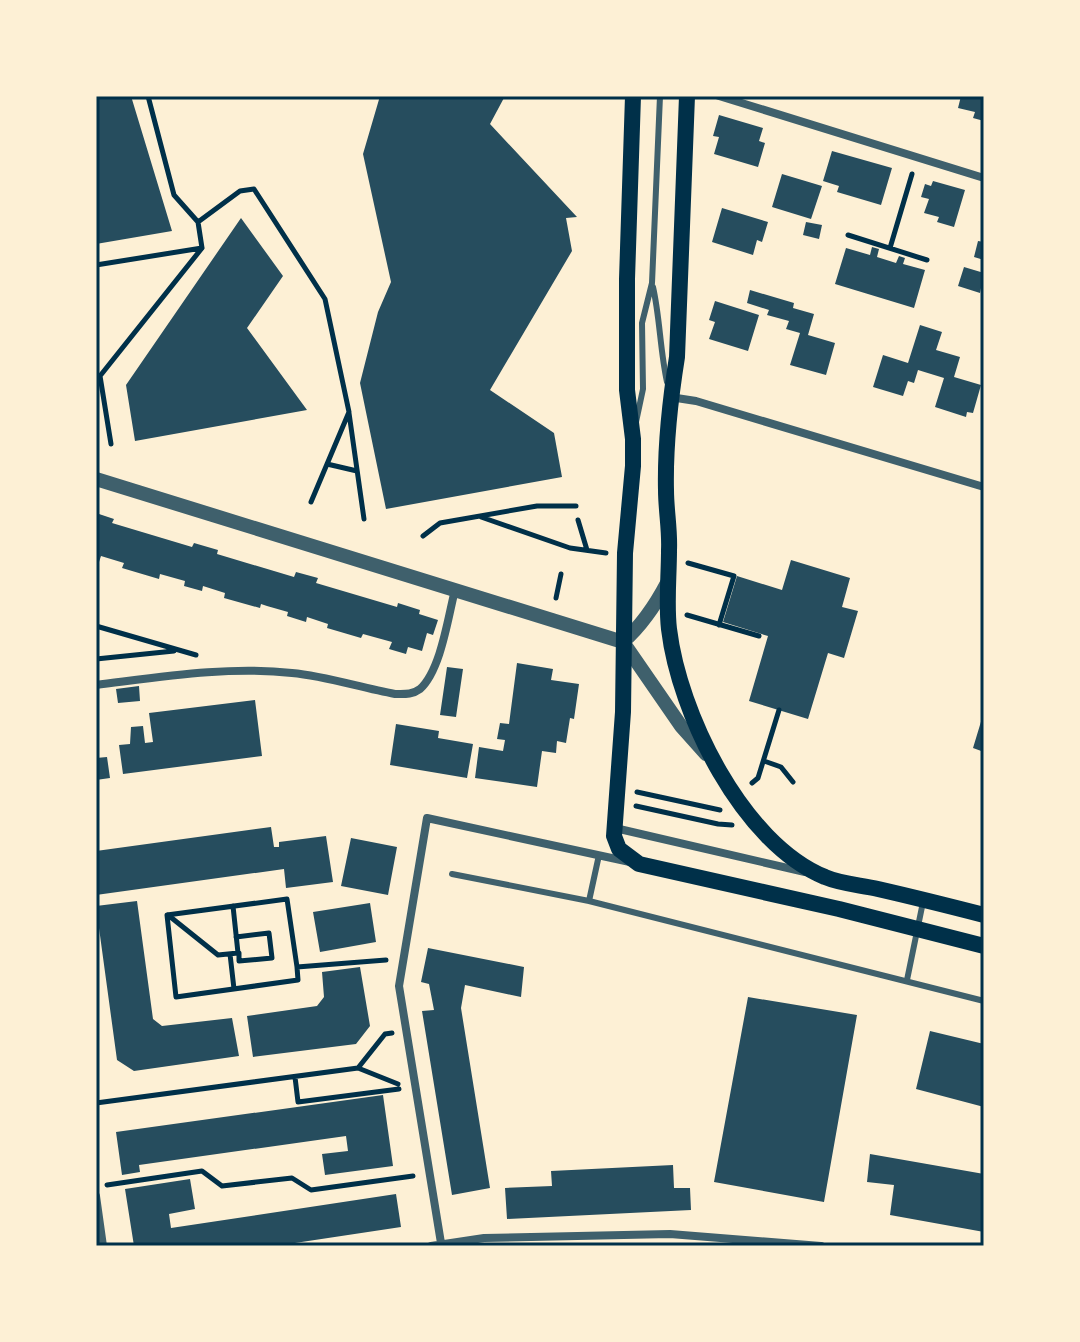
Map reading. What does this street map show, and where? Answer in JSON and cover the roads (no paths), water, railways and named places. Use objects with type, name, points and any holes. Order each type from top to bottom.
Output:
[{"type":"main road","points":[[633,96],[627,279],[627,390],[633,439],[625,553],[622,726],[614,828],[619,849],[639,864],[984,946]]},
{"type":"main road","points":[[687,96],[677,357],[670,397],[666,490],[669,629],[675,663],[710,757],[749,815],[770,839],[825,877],[984,915]]},
{"type":"street","points":[[719,96],[984,178]]},
{"type":"street","points":[[670,397],[696,401],[984,487]]},
{"type":"street","points":[[96,479],[623,642],[681,726],[710,757]]},
{"type":"street","points":[[623,642],[656,606],[667,583]]},
{"type":"street","points":[[96,685],[188,673],[246,671],[295,673],[395,694],[411,694],[427,681],[438,657],[455,590]]},
{"type":"street","points":[[441,1243],[399,986],[427,818],[639,864]]},
{"type":"street","points":[[614,828],[825,877]]},
{"type":"street","points":[[96,1196],[103,1246]]},
{"type":"street","points":[[431,1246],[441,1243],[670,1234],[821,1246]]},
{"type":"lane","points":[[633,439],[643,389],[642,323],[652,283],[660,96]]},
{"type":"lane","points":[[652,283],[660,317],[663,362],[670,397]]},
{"type":"lane","points":[[589,901],[599,855]]},
{"type":"lane","points":[[452,874],[589,901],[984,1001]]},
{"type":"lane","points":[[907,980],[924,900]]}]
